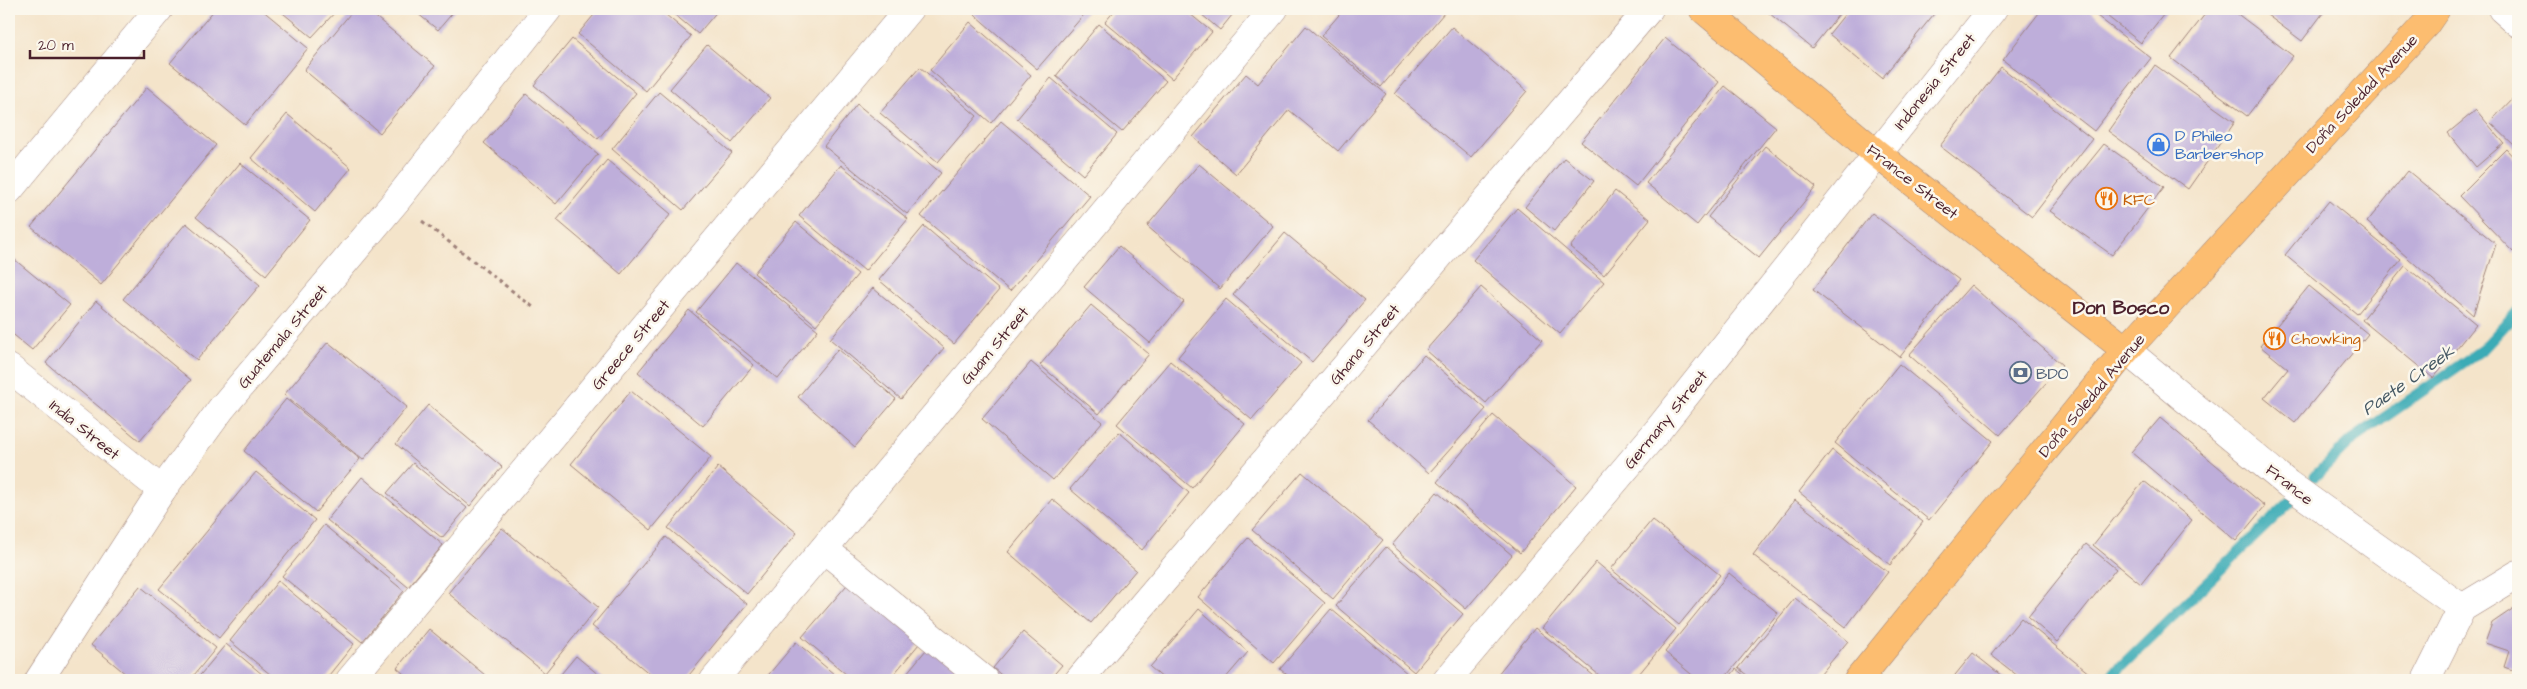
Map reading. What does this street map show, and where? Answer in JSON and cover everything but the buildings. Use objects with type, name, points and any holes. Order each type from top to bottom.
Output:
[{"type":"main road","name":"France Street","points":[[1703,9],[1876,153],[2126,350]]},
{"type":"main road","name":"Doña Soledad Avenue","points":[[1858,680],[2126,350],[2425,25],[2436,9]]},
{"type":"street","points":[[9,190],[159,9]]},
{"type":"street","name":"Guatemala Street","points":[[39,680],[162,490],[222,409],[396,201],[548,9]]},
{"type":"street","name":"Greece Street","points":[[350,680],[909,9]]},
{"type":"street","name":"Guam Street","points":[[714,680],[1274,9]]},
{"type":"street","name":"Ghana Street","points":[[1079,680],[1649,9]]},
{"type":"street","name":"Indonesia Street","points":[[1876,153],[1993,9]]},
{"type":"street","points":[[2502,9],[2518,23]]},
{"type":"street","name":"Germany Street","points":[[1447,680],[1658,430],[1876,153]]},
{"type":"street","name":"France","points":[[2126,350],[2288,484],[2462,608]]},
{"type":"street","name":"India Street","points":[[9,368],[162,490]]},
{"type":"street","points":[[824,549],[984,680]]},
{"type":"street","points":[[2426,680],[2462,608],[2518,574]]},
{"type":"path","points":[[396,201],[533,307]]},
{"type":"waterway","name":"Paete Creek","points":[[2315,476],[2352,440],[2483,349],[2518,311]]},
{"type":"waterway","name":"Paete Creek","points":[[2107,680],[2291,501]]},
{"type":"place","name":"D Phileo Barbershop","points":[[2159,144]]},
{"type":"place","name":"KFC","points":[[2107,199]]},
{"type":"place","name":"Chowking","points":[[2275,338]]},
{"type":"place","name":"BDO","points":[[2020,373]]},
{"type":"district","name":"Don Bosco","points":[[2121,307]]}]
